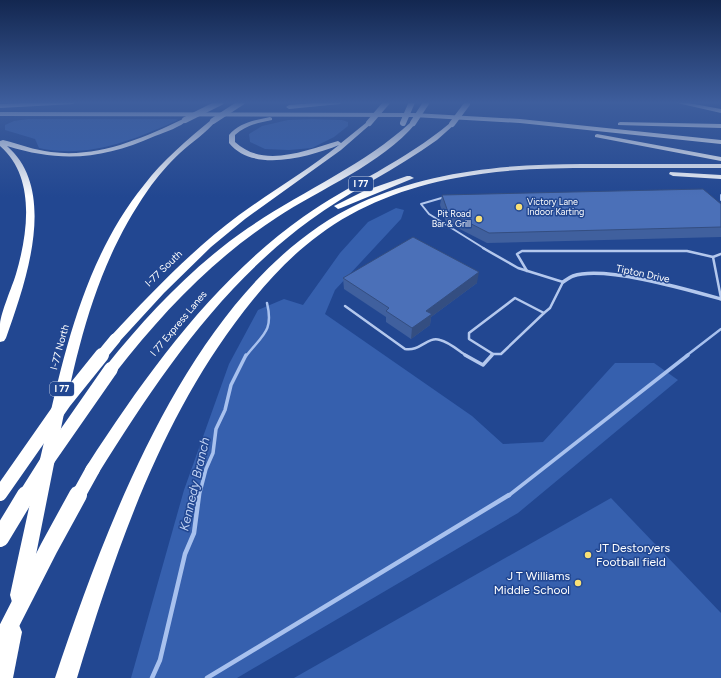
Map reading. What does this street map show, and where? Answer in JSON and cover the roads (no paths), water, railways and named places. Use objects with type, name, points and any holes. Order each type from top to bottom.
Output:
[{"type":"highway","points":[[0,142],[25,150],[46,154],[85,154],[135,143],[155,134]]},
{"type":"highway","name":"I-77 North","points":[[2,678],[66,371],[76,330],[93,280],[120,226],[148,185],[177,152],[198,134]]},
{"type":"highway","points":[[234,134],[231,138],[232,143],[239,150],[248,154],[266,157],[282,157],[316,151],[356,134]]},
{"type":"highway","name":"I-77 South","points":[[0,494],[65,401],[115,339],[162,287],[202,250],[247,214],[286,187],[356,134]]},
{"type":"highway","points":[[286,187],[304,183],[367,134]]},
{"type":"highway","points":[[349,170],[392,134]]},
{"type":"highway","name":"I 77 Express Lanes","points":[[0,538],[53,452],[111,369],[164,306],[219,254],[273,215],[388,146],[401,134]]},
{"type":"highway","name":"I 77 Express Lanes","points":[[0,644],[49,548],[93,469],[128,415],[177,347],[228,288],[272,247],[318,212],[424,147],[439,134]]},
{"type":"highway","points":[[579,134],[721,159]]},
{"type":"highway","points":[[643,134],[721,142]]},
{"type":"highway","points":[[708,134],[721,135]]},
{"type":"highway","points":[[0,142],[15,157],[22,171],[27,188],[30,210],[28,243],[23,270],[0,338]]},
{"type":"highway","points":[[272,247],[309,222],[345,202],[379,188],[422,175],[486,163],[537,159],[599,159],[721,165]]},
{"type":"highway","points":[[66,678],[99,579],[141,477],[169,419],[194,374],[219,336],[242,306],[267,276],[312,235],[345,214],[377,198],[436,179],[476,172],[549,166],[721,165]]},
{"type":"highway","points":[[476,172],[578,170],[721,177]]},
{"type":"street","name":"Tipton Drive","points":[[563,282],[566,278],[576,274],[610,274],[721,298]]},
{"type":"lane","points":[[448,196],[421,204],[429,214],[461,235],[518,268],[563,282],[550,308],[501,354],[493,354],[469,339],[469,333],[515,298],[544,313]]},
{"type":"lane","points":[[527,271],[517,254],[522,251],[687,251],[713,257],[721,254]]},
{"type":"lane","points":[[713,257],[721,298]]},
{"type":"lane","points":[[345,306],[405,349],[412,352],[432,338],[436,338],[477,363],[483,365],[493,354]]},
{"type":"waterway","points":[[721,195],[721,200]]},
{"type":"waterway","name":"Kennedy Branch","points":[[246,356],[262,338],[268,327],[269,313],[267,303]]},
{"type":"waterway","points":[[686,356],[721,329]]},
{"type":"waterway","name":"Kennedy Branch","points":[[199,496],[206,469],[213,453],[216,429],[225,410],[231,385],[246,355]]},
{"type":"waterway","points":[[508,496],[688,355]]},
{"type":"waterway","name":"Kennedy Branch","points":[[152,678],[160,660],[185,554],[194,533],[199,495]]},
{"type":"waterway","points":[[207,678],[509,495]]},
{"type":"place","name":"Victory Lane Indoor Karting","points":[[519,207]]},
{"type":"place","name":"Pit Road Bar & Grill","points":[[479,219]]},
{"type":"place","name":"JT Destoryers Football field","points":[[588,555]]},
{"type":"place","name":"J T Williams Middle School","points":[[578,583]]}]
